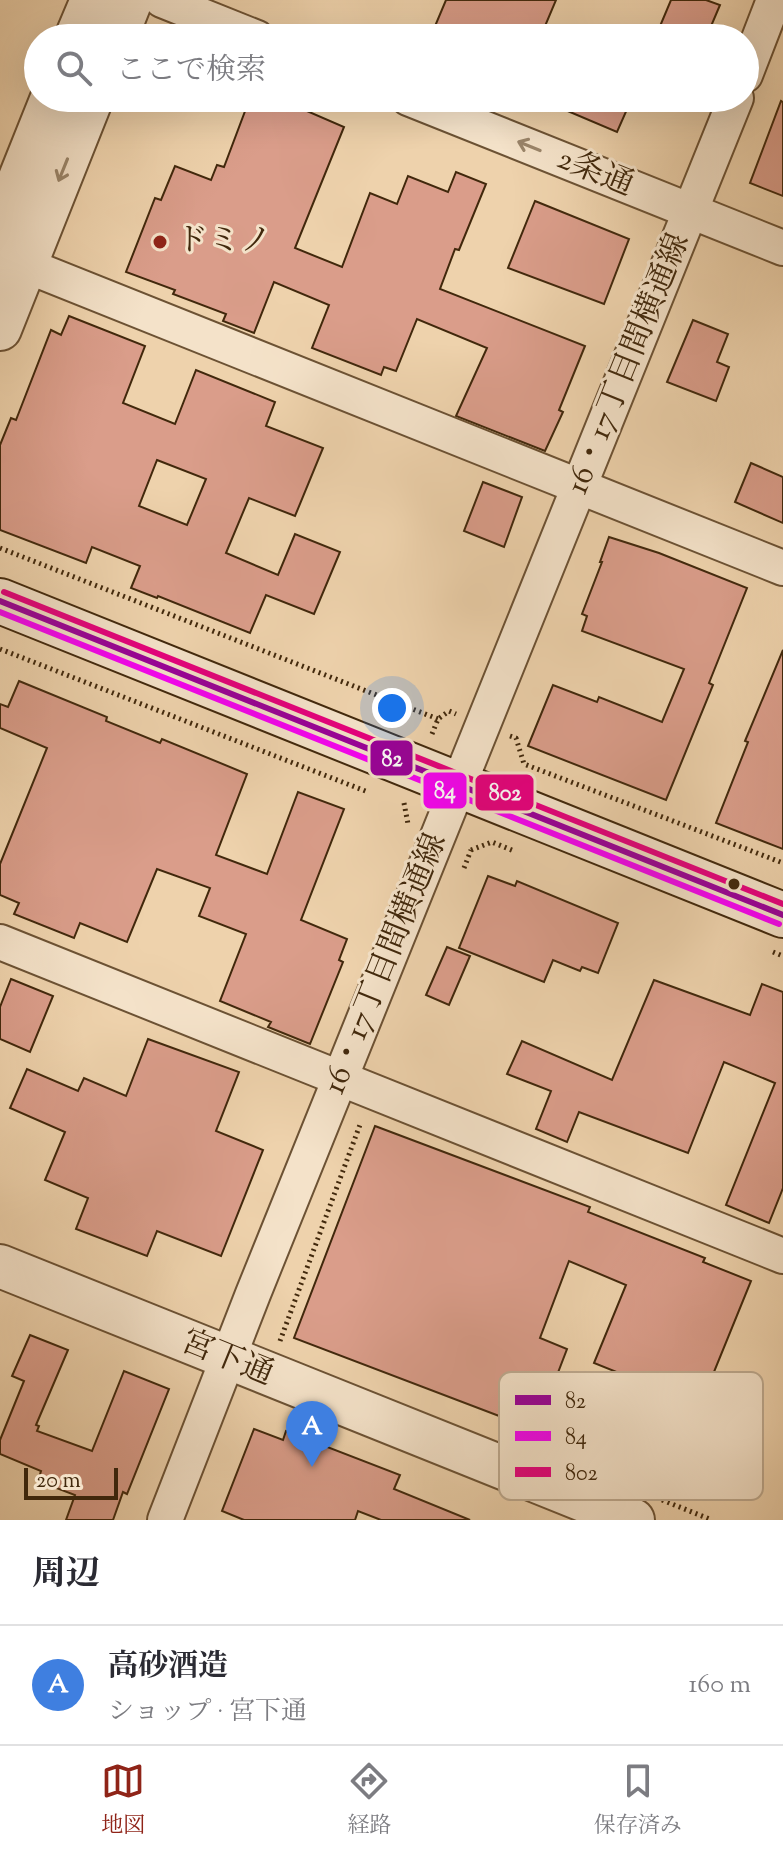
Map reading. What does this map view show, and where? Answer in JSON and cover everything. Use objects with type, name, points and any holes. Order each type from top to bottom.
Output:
[{"type":"main road","points":[[0,601],[783,915]]},
{"type":"street","points":[[82,24],[92,0]]},
{"type":"street","points":[[122,24],[131,0]]},
{"type":"street","points":[[162,0],[222,24]]},
{"type":"street","points":[[759,39],[774,0]]},
{"type":"street","points":[[0,228],[46,112]]},
{"type":"street","points":[[0,329],[13,260],[85,112]]},
{"type":"street","name":"2条通","points":[[443,112],[783,248]]},
{"type":"street","name":"16・17丁目間横通線","points":[[165,1520],[730,112]]},
{"type":"street","points":[[13,260],[783,568]]},
{"type":"street","points":[[0,942],[783,1256]]},
{"type":"street","name":"宮下通","points":[[0,1266],[228,1359],[499,1457]]},
{"type":"street","name":"宮下通","points":[[619,1500],[647,1510]]},
{"type":"path","points":[[0,548],[438,719],[449,711]]},
{"type":"path","points":[[0,649],[373,794]]},
{"type":"path","points":[[516,738],[524,764],[783,863]]},
{"type":"path","points":[[403,806],[410,828]]},
{"type":"path","points":[[459,879],[471,850]]},
{"type":"path","points":[[294,1348],[280,1342],[372,1092]]},
{"type":"path","points":[[647,1510],[712,1520]]},
{"type":"building","points":[[446,0],[556,0],[546,24],[436,24]]},
{"type":"building","points":[[671,0],[706,0],[720,5],[712,24],[661,24]]},
{"type":"building","points":[[783,102],[783,196],[750,183]]},
{"type":"building","points":[[245,112],[309,112],[344,127],[295,248],[342,267],[370,193],[397,204],[408,176],[448,192],[456,172],[486,184],[440,289],[585,346],[559,410],[563,412],[545,451],[456,416],[487,348],[417,319],[396,371],[384,367],[381,375],[312,348],[329,305],[274,282],[254,333],[223,321],[226,314],[126,272],[155,198],[161,200],[175,166],[211,180],[217,165],[224,167]]},
{"type":"building","points":[[570,112],[626,112],[617,132]]},
{"type":"building","points":[[535,201],[629,239],[604,304],[508,268]]},
{"type":"building","points":[[69,316],[145,346],[123,403],[175,424],[196,370],[275,402],[266,426],[323,448],[295,516],[249,498],[226,553],[278,575],[295,534],[340,552],[314,614],[266,595],[250,633],[131,588],[140,566],[92,547],[86,563],[0,530],[0,445],[11,418],[16,420],[51,330],[61,335]],"holes":[[[157,460],[206,479],[187,525],[139,506]]]},
{"type":"building","points":[[693,320],[728,334],[717,362],[729,367],[716,401],[667,382]]},
{"type":"building","points":[[751,463],[783,477],[783,523],[735,502]]},
{"type":"building","points":[[483,482],[522,497],[504,547],[464,531]]},
{"type":"building","points":[[609,537],[747,588],[709,683],[713,685],[666,800],[528,746],[553,685],[597,702],[599,697],[662,722],[684,669],[582,631],[587,616],[582,614]]},
{"type":"building","points":[[783,650],[783,849],[716,823],[748,742],[745,741]]},
{"type":"building","points":[[19,681],[107,717],[106,721],[160,743],[162,739],[247,774],[216,855],[267,874],[298,792],[344,809],[301,920],[347,939],[339,960],[343,962],[310,1044],[268,1027],[271,1022],[220,1001],[246,934],[199,916],[210,888],[157,869],[127,942],[80,923],[74,938],[14,914],[19,903],[0,895],[0,864],[47,748],[0,728],[0,704],[8,707]]},
{"type":"building","points":[[488,876],[515,886],[517,881],[618,923],[598,973],[582,967],[580,971],[553,960],[544,982],[459,948]]},
{"type":"building","points":[[447,947],[470,956],[449,1005],[426,995]]},
{"type":"building","points":[[11,979],[53,996],[30,1052],[0,1039],[0,1007]]},
{"type":"building","points":[[654,980],[750,1015],[762,984],[783,992],[783,1188],[769,1223],[726,1205],[775,1083],[724,1062],[688,1153],[579,1112],[567,1142],[536,1129],[551,1091],[507,1074],[522,1041],[612,1080]]},
{"type":"building","points":[[148,1039],[239,1072],[216,1131],[263,1150],[221,1256],[157,1231],[147,1256],[76,1229],[88,1198],[45,1180],[65,1132],[10,1108],[27,1069],[78,1091],[84,1078],[126,1096]]},
{"type":"building","points":[[375,1126],[590,1207],[588,1212],[705,1258],[703,1262],[751,1281],[714,1372],[616,1372],[594,1363],[626,1285],[569,1261],[540,1338],[567,1349],[558,1372],[499,1372],[499,1416],[294,1338]]},
{"type":"building","points":[[30,1335],[68,1350],[36,1425],[39,1426],[37,1431],[92,1451],[124,1371],[169,1389],[127,1494],[123,1492],[113,1520],[66,1520],[75,1495],[38,1481],[41,1471],[0,1454],[0,1440],[24,1381],[12,1376]]},
{"type":"building","points":[[254,1429],[283,1440],[286,1431],[400,1475],[394,1489],[470,1520],[381,1520],[358,1511],[355,1520],[244,1520],[222,1511]]},
{"type":"transit line","name":"802","points":[[4,592],[783,904]]},
{"type":"transit line","name":"82","points":[[0,601],[783,915]]},
{"type":"transit line","name":"84","points":[[0,612],[779,924]]},
{"type":"place","name":"ドミノ","points":[[160,242]]},
{"type":"place","name":"高砂酒造","points":[[312,1467]]}]
